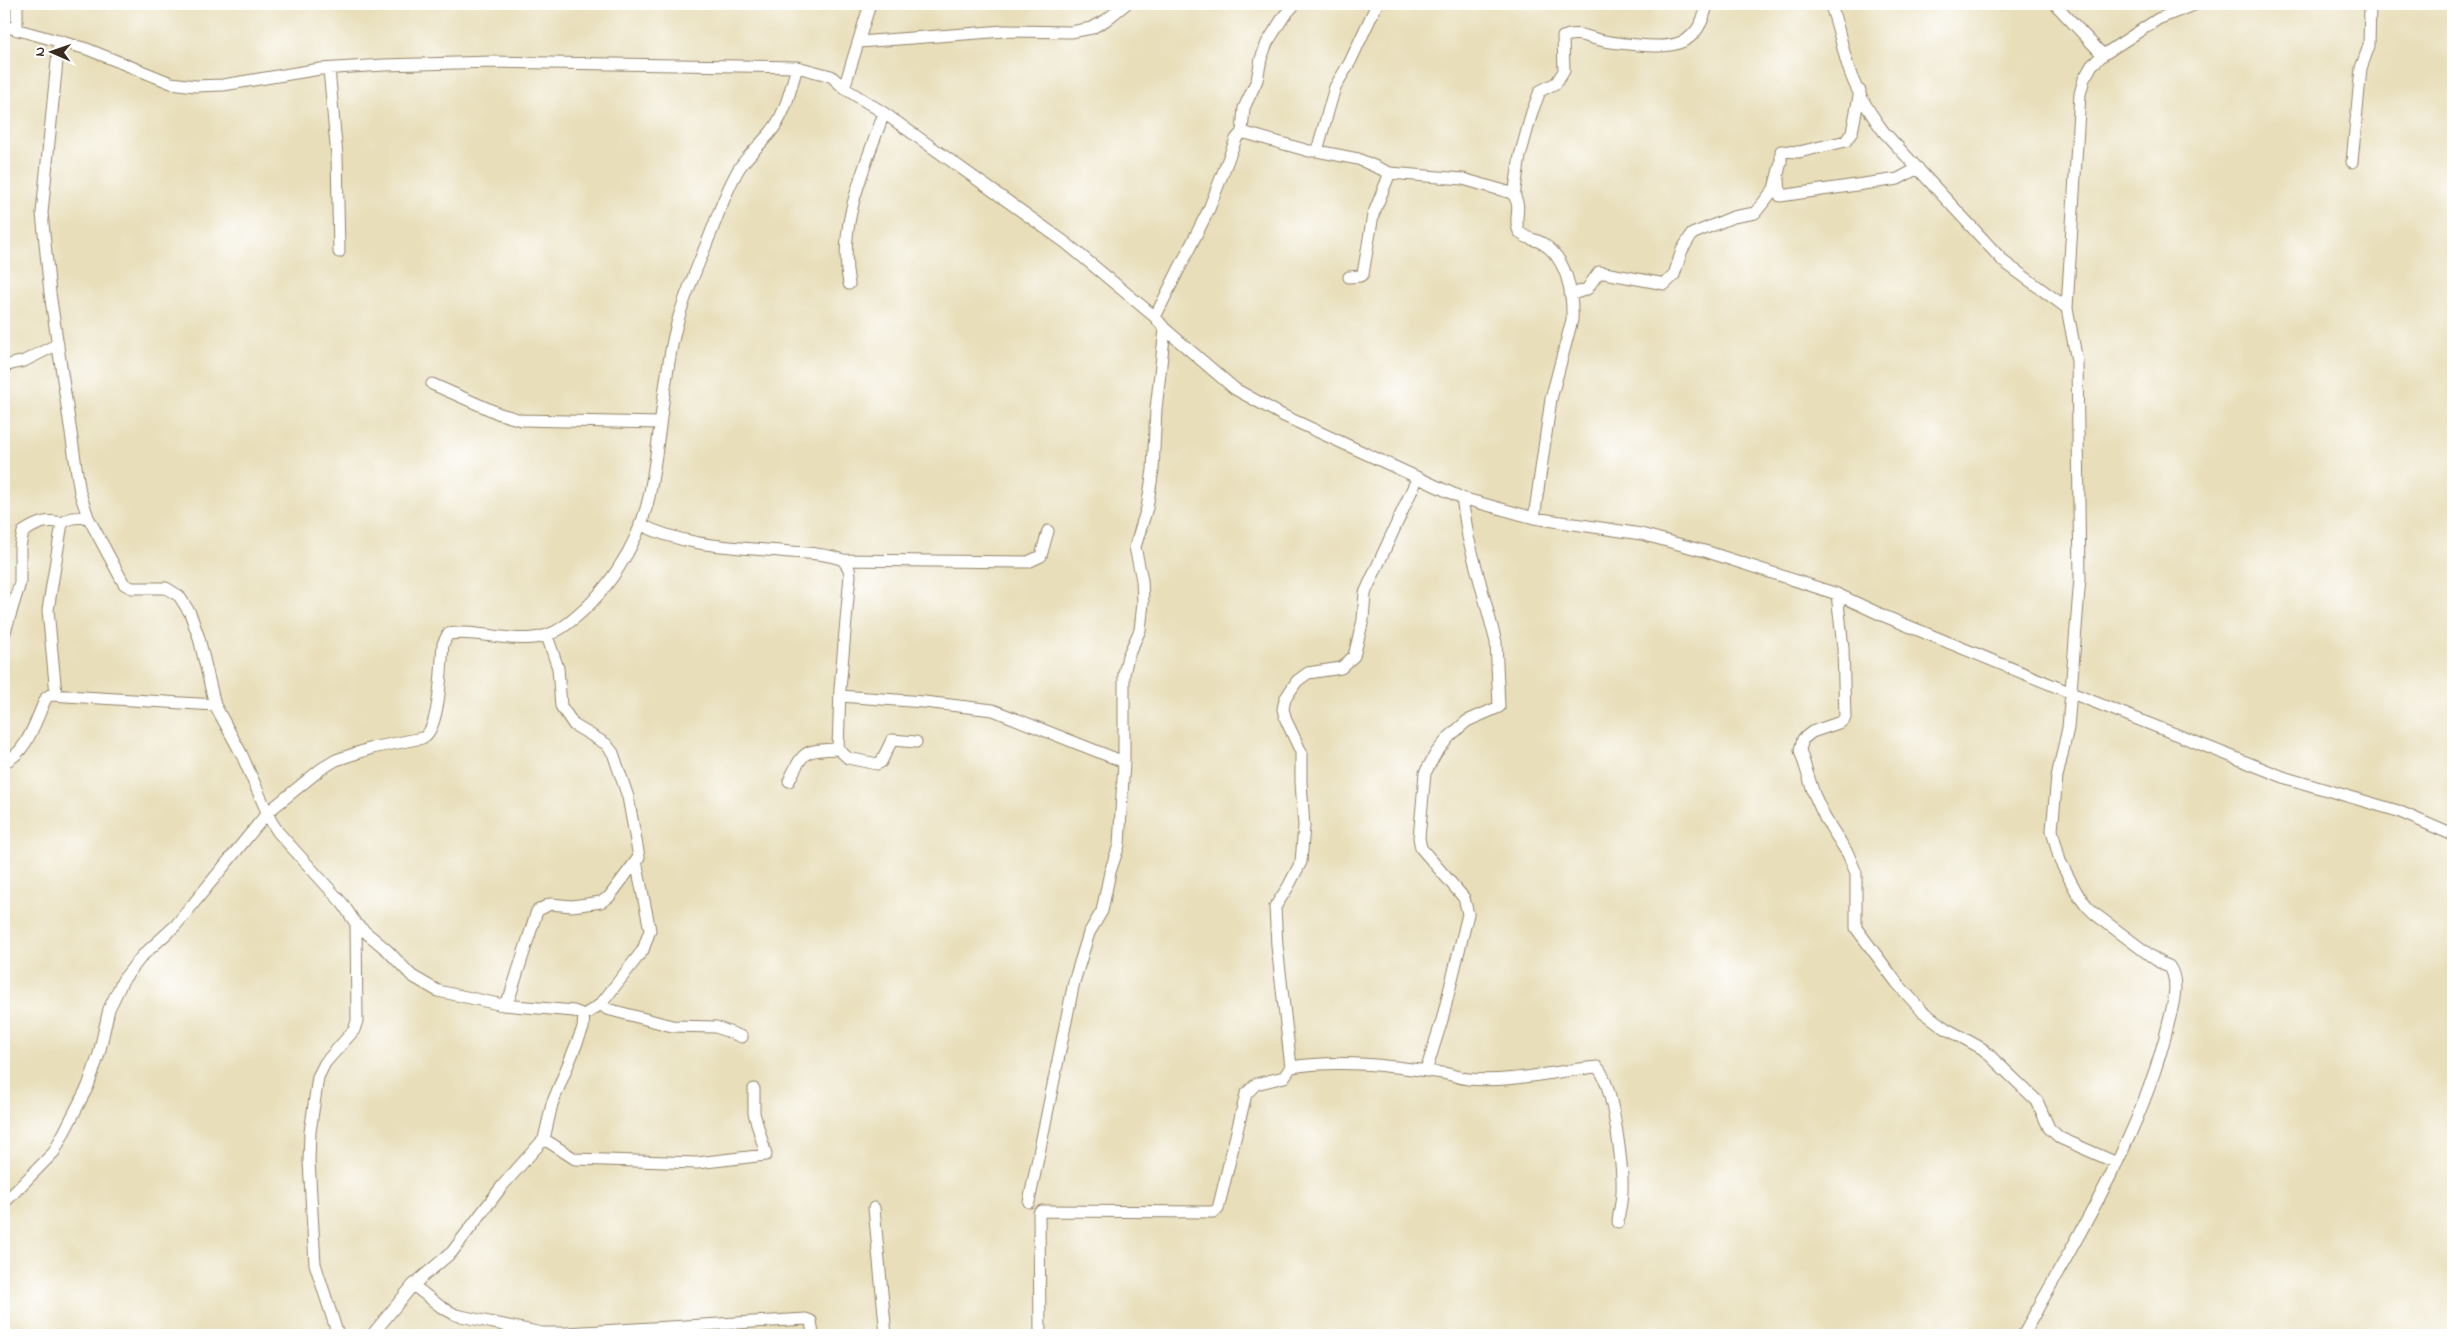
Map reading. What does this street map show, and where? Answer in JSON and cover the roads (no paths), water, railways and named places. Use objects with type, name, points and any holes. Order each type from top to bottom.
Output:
[{"type":"street","points":[[17,4],[17,30]]},
{"type":"street","points":[[844,88],[870,4]]},
{"type":"street","points":[[859,42],[1004,31],[1071,32],[1092,28],[1106,20],[1126,4]]},
{"type":"street","points":[[1155,317],[1209,209],[1236,139],[1242,132],[1244,108],[1257,80],[1261,58],[1267,43],[1284,16],[1295,4]]},
{"type":"street","points":[[1317,151],[1335,86],[1350,62],[1377,4]]},
{"type":"street","points":[[1534,518],[1551,399],[1572,320],[1570,295],[1564,269],[1557,257],[1547,247],[1519,230],[1519,203],[1514,196],[1520,156],[1532,112],[1539,93],[1556,83],[1564,71],[1563,36],[1577,34],[1626,44],[1658,48],[1671,46],[1689,37],[1700,25],[1707,4]]},
{"type":"street","points":[[1830,4],[1837,21],[1848,65],[1868,110],[1884,132],[2004,262],[2067,308]]},
{"type":"street","points":[[2055,4],[2103,55]]},
{"type":"street","points":[[2023,1335],[2117,1163],[2158,1068],[2175,988],[2169,966],[2159,962],[2087,906],[2077,893],[2060,861],[2052,830],[2053,803],[2068,728],[2069,692],[2080,578],[2077,361],[2067,308],[2080,94],[2084,79],[2092,65],[2103,55],[2158,19],[2167,9],[2196,4]]},
{"type":"street","points":[[2352,162],[2361,68],[2369,46],[2370,4]]},
{"type":"street","points":[[4,26],[87,49],[171,83],[195,86],[223,85],[330,69],[384,65],[493,62],[797,67],[830,76],[844,88],[884,113],[1066,243],[1155,317],[1165,329],[1235,389],[1282,415],[1417,479],[1462,498],[1534,518],[1641,534],[1708,552],[1837,594],[1884,616],[2069,692],[2286,778],[2398,811],[2453,835]]},
{"type":"street","points":[[59,40],[42,213],[50,293],[80,493],[88,517],[120,578],[128,587],[166,588],[179,596],[190,613],[199,638],[215,705],[278,832],[343,904],[356,924],[388,951],[412,976],[432,988],[451,995],[503,1005],[574,1011],[584,1015]]},
{"type":"street","points":[[4,1203],[54,1152],[88,1086],[99,1054],[109,1010],[123,980],[142,956],[176,925],[268,812],[321,769],[336,760],[372,748],[422,738],[428,734],[436,715],[443,644],[448,634],[528,639],[547,636],[562,628],[598,596],[624,558],[640,524],[649,498],[674,334],[692,280],[736,175],[749,155],[771,132],[784,112],[797,67]]},
{"type":"street","points":[[330,69],[337,156],[339,252]]},
{"type":"street","points":[[1570,295],[1587,289],[1599,272],[1665,284],[1674,275],[1682,250],[1692,234],[1733,217],[1755,212],[1774,188],[1778,176],[1781,151],[1799,152],[1846,141],[1852,132],[1860,91]]},
{"type":"street","points":[[849,284],[847,238],[851,207],[884,113]]},
{"type":"street","points":[[1242,132],[1301,149],[1358,159],[1390,173],[1463,180],[1515,194]]},
{"type":"street","points":[[1778,176],[1780,196],[1898,179],[1918,168]]},
{"type":"street","points":[[1349,277],[1363,274],[1373,215],[1390,173]]},
{"type":"street","points":[[1029,1202],[1074,982],[1089,933],[1102,912],[1110,872],[1118,846],[1124,762],[1124,674],[1128,656],[1140,630],[1143,603],[1142,580],[1135,547],[1147,508],[1153,470],[1156,409],[1165,329]]},
{"type":"street","points":[[4,366],[24,361],[58,344]]},
{"type":"street","points":[[432,384],[500,414],[521,420],[660,423]]},
{"type":"street","points":[[1040,1335],[1040,1213],[1046,1211],[1213,1212],[1218,1209],[1246,1094],[1256,1084],[1284,1077],[1291,1067],[1276,939],[1275,907],[1301,862],[1304,826],[1301,752],[1286,720],[1283,710],[1285,699],[1297,681],[1308,673],[1341,668],[1354,656],[1363,620],[1365,594],[1417,479]]},
{"type":"street","points":[[1426,1071],[1442,1020],[1468,914],[1464,898],[1421,848],[1419,838],[1425,773],[1436,753],[1456,730],[1467,721],[1499,707],[1496,642],[1468,538],[1462,498]]},
{"type":"street","points":[[4,635],[20,583],[20,546],[23,532],[38,522],[54,521],[62,523],[72,518],[88,517]]},
{"type":"street","points":[[56,694],[48,610],[62,523]]},
{"type":"street","points":[[640,524],[658,534],[690,542],[813,554],[844,560],[1028,562],[1040,556],[1048,531]]},
{"type":"street","points":[[838,749],[840,696],[850,575],[844,560]]},
{"type":"street","points":[[1837,594],[1843,648],[1845,718],[1839,723],[1812,732],[1803,739],[1800,750],[1814,794],[1825,818],[1848,854],[1856,873],[1856,928],[1885,969],[1922,1011],[1944,1028],[1983,1049],[2037,1101],[2053,1132],[2060,1138],[2117,1163]]},
{"type":"street","points":[[503,1005],[510,996],[537,911],[550,904],[572,906],[601,902],[609,897],[636,861],[640,852],[628,797],[616,761],[606,744],[574,725],[561,706],[558,668],[547,636]]},
{"type":"street","points":[[4,762],[13,759],[25,741],[46,698],[56,694],[215,705]]},
{"type":"street","points":[[840,696],[924,702],[993,710],[1124,762]]},
{"type":"street","points":[[790,781],[803,754],[810,751],[838,749],[848,758],[877,764],[881,762],[892,740],[916,742]]},
{"type":"street","points":[[584,1015],[601,1004],[643,950],[650,930],[636,861]]},
{"type":"street","points":[[338,1335],[315,1264],[309,1161],[310,1132],[318,1076],[325,1063],[354,1030],[357,1021],[356,924]]},
{"type":"street","points":[[601,1004],[607,1009],[672,1026],[716,1027],[742,1037]]},
{"type":"street","points":[[372,1335],[414,1285],[452,1252],[503,1184],[544,1139],[552,1104],[583,1028],[584,1015]]},
{"type":"street","points":[[1291,1067],[1340,1062],[1426,1071],[1468,1079],[1493,1079],[1596,1067],[1604,1079],[1618,1137],[1622,1191],[1618,1222]]},
{"type":"street","points":[[544,1139],[575,1159],[697,1163],[766,1155],[754,1113],[754,1090]]},
{"type":"street","points":[[874,1208],[886,1335]]},
{"type":"street","points":[[414,1285],[441,1307],[456,1315],[542,1333],[567,1334],[806,1319],[811,1321],[813,1335]]}]
